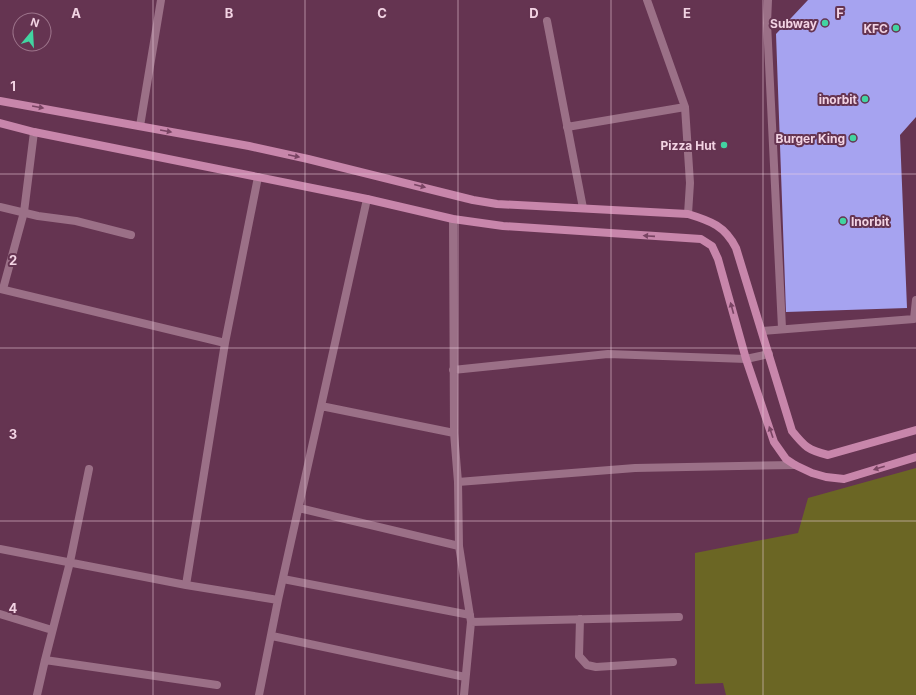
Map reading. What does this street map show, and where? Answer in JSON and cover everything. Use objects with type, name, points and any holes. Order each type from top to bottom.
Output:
[{"type":"street","points":[[140,126],[161,0]]},
{"type":"street","points":[[647,0],[685,107],[690,183],[688,214]]},
{"type":"street","points":[[768,0],[767,23],[782,328]]},
{"type":"street","points":[[547,21],[583,208]]},
{"type":"street","points":[[0,100],[249,146],[301,157],[473,200],[497,204],[688,214],[714,223],[725,230],[736,248],[792,431],[805,446],[828,455],[916,430]]},
{"type":"street","points":[[567,127],[685,107]]},
{"type":"street","points":[[0,123],[34,132],[368,199],[453,219],[503,226],[701,239],[712,246],[718,259],[746,359],[774,442],[786,459],[812,473],[826,477],[844,479],[916,457]]},
{"type":"street","points":[[34,132],[24,212],[2,289],[225,343]]},
{"type":"street","points":[[186,585],[225,343],[258,177]]},
{"type":"street","points":[[259,695],[272,636],[282,579],[368,199]]},
{"type":"street","points":[[0,207],[38,216],[76,221],[131,235]]},
{"type":"street","points":[[453,219],[454,433],[458,482],[459,546],[470,618],[464,695]]},
{"type":"street","points":[[762,331],[782,328],[914,319],[916,300]]},
{"type":"street","points":[[453,370],[608,354],[746,359],[769,354]]},
{"type":"street","points":[[321,406],[454,433]]},
{"type":"street","points":[[458,482],[635,468],[795,465]]},
{"type":"street","points":[[38,695],[52,630],[70,562],[89,469]]},
{"type":"street","points":[[299,508],[459,546]]},
{"type":"street","points":[[0,549],[186,585],[278,600]]},
{"type":"street","points":[[282,579],[470,618],[580,619],[679,617]]},
{"type":"street","points":[[0,614],[52,630]]},
{"type":"street","points":[[580,619],[579,656],[587,665],[596,667],[673,662]]},
{"type":"street","points":[[272,636],[465,677]]},
{"type":"street","points":[[45,660],[217,685]]},
{"type":"shaded area","points":[[916,468],[916,695],[726,695],[723,683],[695,684],[695,553],[798,533],[808,498]]},
{"type":"building","name":"Inorbit","points":[[808,0],[916,0],[916,117],[900,135],[907,308],[786,312],[776,34]]},
{"type":"place","name":"Subway","points":[[825,23]]},
{"type":"place","name":"KFC","points":[[896,28]]},
{"type":"place","name":"inorbit","points":[[865,99]]},
{"type":"place","name":"Burger King","points":[[853,138]]},
{"type":"place","name":"Pizza Hut","points":[[724,145]]},
{"type":"place","name":"Inorbit","points":[[843,221]]}]
